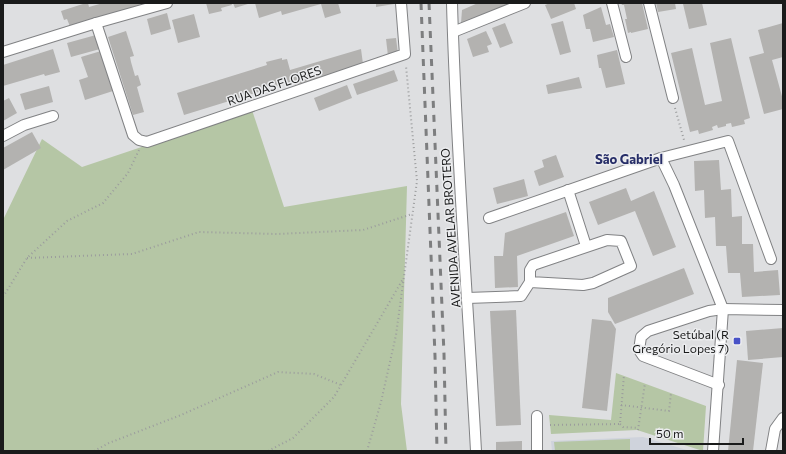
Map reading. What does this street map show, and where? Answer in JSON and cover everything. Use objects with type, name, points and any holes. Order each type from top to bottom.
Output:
[{"type":"street","points":[[3,52],[167,3]]},
{"type":"street","points":[[401,3],[405,54]]},
{"type":"street","name":"AVENIDA AVELAR BROTERO","points":[[452,3],[454,75],[476,451]]},
{"type":"street","points":[[453,32],[525,3]]},
{"type":"street","points":[[612,3],[626,57]]},
{"type":"street","points":[[649,3],[672,98]]},
{"type":"street","points":[[96,23],[133,135],[139,140],[150,141]]},
{"type":"street","name":"RUA DAS FLORES","points":[[150,141],[405,54]]},
{"type":"street","points":[[3,136],[24,125],[53,116]]},
{"type":"street","points":[[490,218],[661,158],[728,141],[771,259]]},
{"type":"street","points":[[661,158],[674,185],[723,309],[713,451]]},
{"type":"street","points":[[568,190],[586,246]]},
{"type":"street","points":[[467,298],[521,296],[530,282],[530,270],[533,265],[607,240],[621,241],[631,266],[593,283],[584,285],[530,282]]},
{"type":"street","points":[[718,385],[643,356],[639,350],[641,337],[648,331],[696,315],[723,309],[783,310]]},
{"type":"street","points":[[537,416],[537,451]]},
{"type":"street","points":[[771,451],[775,429],[783,418]]},
{"type":"path","points":[[367,451],[381,402],[396,335],[417,181],[405,54]]},
{"type":"path","points":[[672,98],[686,151]]},
{"type":"path","points":[[3,297],[27,258],[67,221],[103,203],[128,173],[139,149],[150,141]]},
{"type":"path","points":[[27,258],[132,254],[199,232],[278,234],[363,230],[412,214]]},
{"type":"path","points":[[268,451],[293,438],[334,397],[404,278]]},
{"type":"path","points":[[94,451],[109,443],[181,415],[278,372],[314,374],[341,385]]},
{"type":"path","points":[[620,424],[624,375]]},
{"type":"path","points":[[550,425],[620,424],[623,428],[638,429],[645,383]]},
{"type":"path","points":[[621,405],[669,411],[671,393]]},
{"type":"shaded area","points":[[643,437],[690,451],[552,451],[551,441]]},
{"type":"green space","points":[[252,110],[284,207],[407,186],[401,404],[407,451],[3,451],[3,220],[42,139],[82,167]]},
{"type":"green space","points":[[616,373],[706,406],[703,451],[637,430],[551,434],[549,415],[611,420]]},
{"type":"green space","points":[[630,439],[630,451],[555,451],[554,442]]},
{"type":"building","points":[[88,3],[89,7],[103,3],[154,3],[71,29],[67,19],[64,20],[61,11]]},
{"type":"building","points":[[206,3],[231,3],[232,5],[221,8],[222,11],[209,14]]},
{"type":"building","points":[[233,3],[251,3],[235,8]]},
{"type":"building","points":[[255,3],[338,3],[341,13],[325,18],[321,4],[282,15],[281,11],[259,18]]},
{"type":"building","points":[[376,3],[394,3],[394,4],[376,7]]},
{"type":"building","points":[[478,3],[518,3],[469,23],[461,23],[462,10]]},
{"type":"building","points":[[550,3],[574,3],[576,9],[551,19],[545,5]]},
{"type":"building","points":[[621,3],[642,3],[648,29],[628,33],[624,5]]},
{"type":"building","points":[[656,3],[675,3],[676,9],[658,12]]},
{"type":"building","points":[[702,3],[707,25],[689,29],[683,4]]},
{"type":"building","points":[[601,7],[606,25],[610,24],[614,37],[593,42],[590,29],[586,29],[583,15]]},
{"type":"building","points":[[167,13],[171,29],[151,35],[147,19]]},
{"type":"building","points":[[194,14],[200,37],[178,43],[172,20]]},
{"type":"building","points":[[563,21],[571,52],[560,55],[551,24]]},
{"type":"building","points":[[505,23],[513,43],[500,48],[492,28]]},
{"type":"building","points":[[783,23],[783,57],[772,60],[783,100],[783,109],[764,114],[749,57],[764,53],[758,30]]},
{"type":"building","points":[[126,31],[134,56],[130,57],[131,62],[135,76],[138,75],[141,85],[137,87],[144,112],[133,115],[108,37]]},
{"type":"building","points":[[486,31],[492,44],[487,46],[489,52],[473,57],[467,39]]},
{"type":"building","points":[[96,35],[100,49],[71,57],[67,43]]},
{"type":"building","points":[[396,38],[398,54],[388,56],[386,39]]},
{"type":"building","points":[[731,38],[750,118],[744,120],[745,124],[732,127],[731,123],[718,128],[717,125],[712,127],[713,130],[699,134],[698,130],[690,132],[671,53],[692,48],[705,105],[722,101],[710,43]]},
{"type":"building","points":[[53,49],[60,72],[45,76],[44,74],[3,86],[3,65]]},
{"type":"building","points":[[361,49],[363,64],[347,71],[295,86],[294,81],[184,115],[177,93],[267,65],[266,62],[282,58],[282,60],[287,59],[290,70]]},
{"type":"building","points":[[617,50],[625,84],[606,88],[601,68],[599,68],[597,55]]},
{"type":"building","points":[[101,51],[113,91],[85,100],[79,80],[88,77],[81,57]]},
{"type":"building","points":[[394,70],[398,81],[357,95],[353,84]]},
{"type":"building","points":[[579,77],[582,88],[548,94],[546,85]]},
{"type":"building","points":[[347,85],[352,98],[319,111],[314,98]]},
{"type":"building","points":[[49,86],[53,102],[25,110],[20,94]]},
{"type":"building","points":[[9,98],[17,113],[3,121],[3,101]]},
{"type":"building","points":[[32,132],[41,148],[3,170],[3,148]]},
{"type":"building","points":[[556,155],[564,177],[539,186],[534,171],[544,167],[542,160]]},
{"type":"building","points":[[719,160],[721,190],[731,189],[732,217],[742,216],[742,244],[753,244],[754,272],[778,270],[780,295],[742,297],[740,273],[728,273],[726,246],[716,246],[715,217],[705,218],[704,190],[695,191],[694,161]]},
{"type":"building","points":[[524,179],[528,196],[497,204],[493,188]]},
{"type":"building","points":[[626,188],[631,201],[654,191],[676,247],[653,256],[635,211],[598,225],[589,202]]},
{"type":"building","points":[[566,212],[574,236],[517,256],[518,287],[495,288],[494,256],[503,256],[505,233]]},
{"type":"building","points":[[684,268],[694,294],[615,324],[608,312],[608,298]]},
{"type":"building","points":[[516,310],[521,425],[496,426],[490,311]]},
{"type":"building","points":[[592,319],[611,321],[616,329],[607,411],[582,408]]},
{"type":"building","points":[[783,328],[783,357],[748,360],[746,331]]},
{"type":"building","points":[[737,360],[763,363],[753,451],[728,451]]},
{"type":"building","points":[[522,441],[522,451],[496,451],[496,442]]},
{"type":"railway","points":[[421,3],[435,356],[437,451]]},
{"type":"railway","points":[[429,3],[444,354],[446,451]]},
{"type":"place","name":"Setúbal (R Gregório Lopes 7)","points":[[737,341]]},
{"type":"district","name":"São Gabriel","points":[[629,159]]}]
